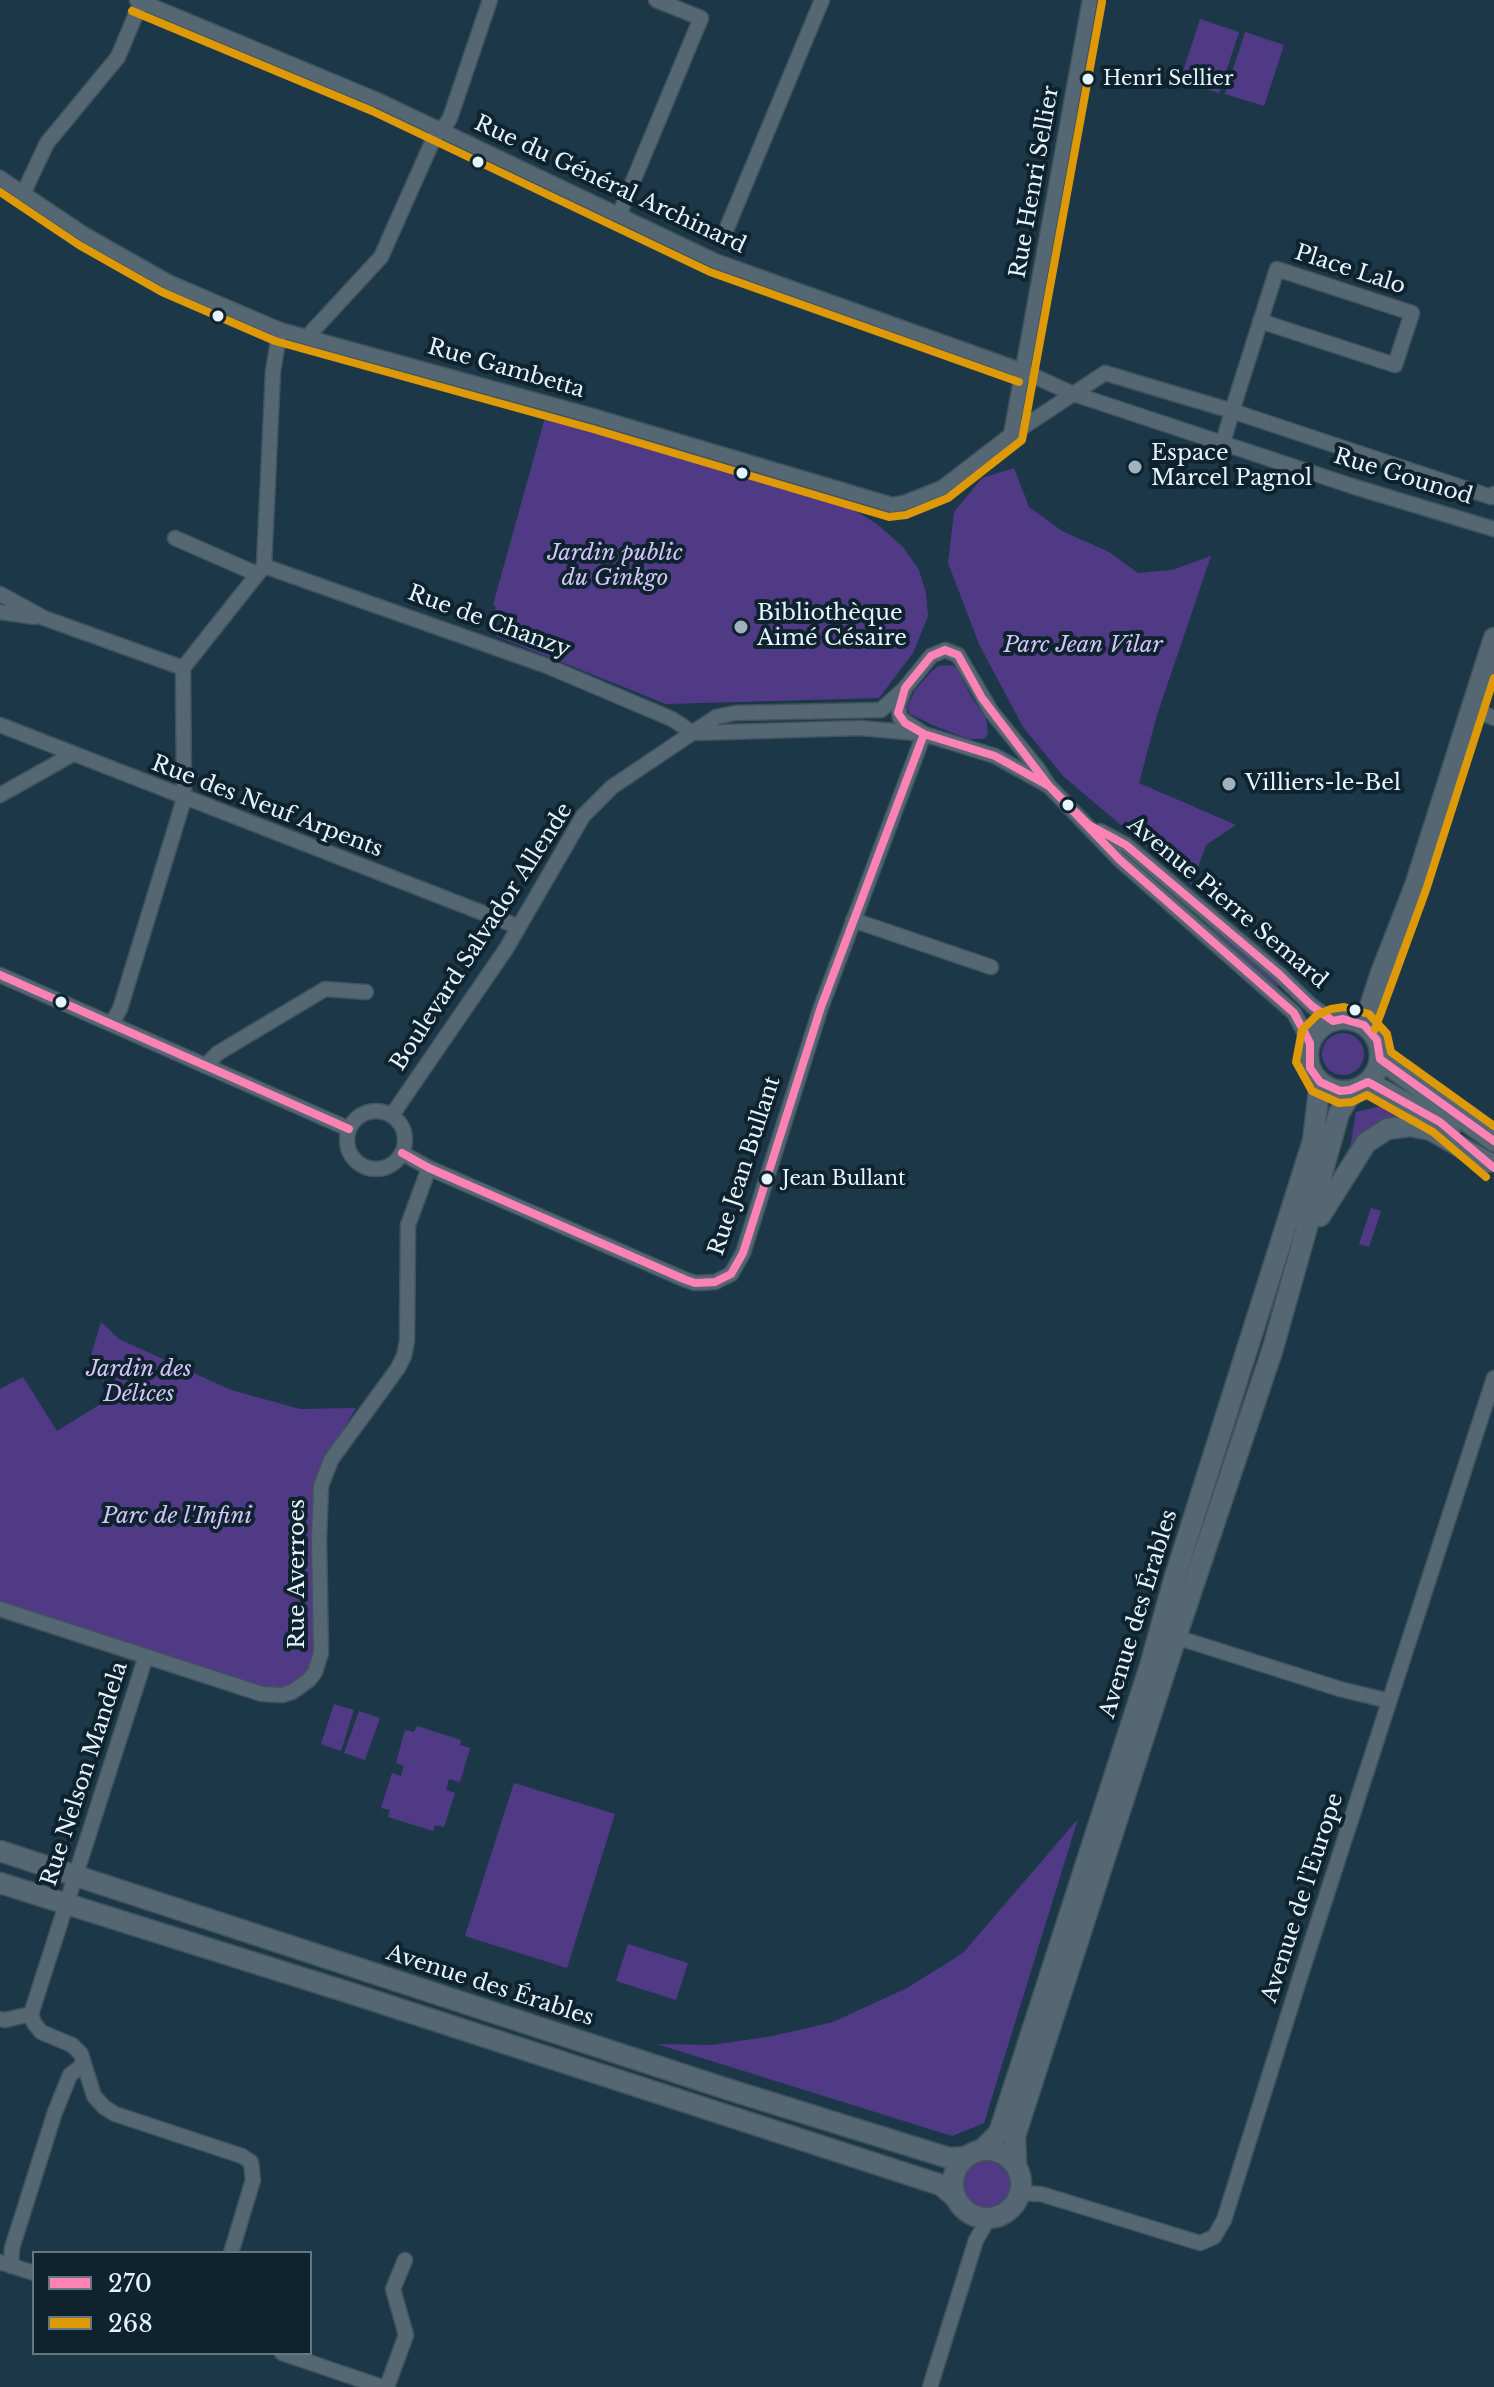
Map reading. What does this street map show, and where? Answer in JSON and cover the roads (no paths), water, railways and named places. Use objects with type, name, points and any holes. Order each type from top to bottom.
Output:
[{"type":"main road","points":[[1364,1025],[1415,886],[1494,638]]},
{"type":"main road","points":[[1343,1019],[1364,1025],[1377,1040],[1380,1059],[1375,1074],[1364,1084],[1340,1091],[1320,1082],[1308,1060],[1310,1043],[1318,1029],[1343,1019]]},
{"type":"main road","points":[[1380,1059],[1494,1141]]},
{"type":"main road","name":"Avenue des Érables","points":[[0,1851],[727,2089],[949,2158],[974,2154],[999,2133],[1150,1666],[1185,1543],[1313,1141],[1320,1082]]},
{"type":"main road","points":[[1364,1084],[1440,1122],[1490,1165]]},
{"type":"main road","name":"Avenue des Érables","points":[[1273,1348],[1339,1113],[1348,1098],[1364,1084]]},
{"type":"main road","name":"Avenue des Érables","points":[[1016,2166],[1015,2136],[1176,1637],[1323,1209],[1366,1143],[1387,1129],[1410,1126],[1431,1130],[1490,1165]]},
{"type":"main road","points":[[0,1883],[941,2185],[969,2213],[989,2218],[1008,2211],[1020,2193],[1016,2166],[1001,2153],[974,2154],[954,2176],[956,2198]]},
{"type":"street","points":[[307,337],[381,257],[440,130],[450,118],[490,0]]},
{"type":"street","points":[[619,215],[701,18],[656,0]]},
{"type":"street","points":[[724,235],[822,0]]},
{"type":"street","name":"Rue Henri Sellier","points":[[1023,371],[1090,0]]},
{"type":"street","points":[[23,194],[47,143],[118,57],[139,1]]},
{"type":"street","name":"Rue du Général Archinard","points":[[139,1],[440,130],[715,261],[1023,371],[1071,393]]},
{"type":"street","name":"Rue Gambetta","points":[[0,178],[85,235],[168,282],[280,330],[596,417],[892,505],[918,499],[942,488],[1011,435],[1105,373],[1232,411],[1491,497],[1494,494]]},
{"type":"street","name":"Place Lalo","points":[[1223,443],[1232,411],[1260,321],[1277,269],[1412,313],[1395,365],[1260,321]]},
{"type":"street","points":[[112,1023],[120,1009],[184,799],[183,668],[261,570],[273,371],[280,330]]},
{"type":"street","points":[[1011,435],[1023,371]]},
{"type":"street","name":"Rue Gounod","points":[[1071,393],[1494,529]]},
{"type":"street","name":"Rue de Chanzy","points":[[175,538],[547,666],[672,719],[693,733]]},
{"type":"street","points":[[0,594],[44,618],[183,668]]},
{"type":"street","points":[[0,612],[44,618]]},
{"type":"street","name":"Boulevard Salvador Allende","points":[[392,1115],[519,927],[583,816],[596,800],[716,717],[735,713],[881,710],[905,688],[931,656],[945,650],[958,655],[991,711],[1049,786]]},
{"type":"street","points":[[905,688],[898,706],[900,718],[924,734]]},
{"type":"street","points":[[1471,708],[1494,718]]},
{"type":"street","name":"Rue des Neuf Arpents","points":[[0,725],[519,927]]},
{"type":"street","points":[[693,733],[860,728],[924,734],[995,756],[1049,786]]},
{"type":"street","name":"Rue Jean Bullant","points":[[402,1153],[429,1168],[686,1280],[705,1283],[724,1279],[736,1267],[743,1253],[801,1066],[924,734]]},
{"type":"street","points":[[0,795],[73,754]]},
{"type":"street","name":"Avenue Pierre Semard","points":[[1049,786],[1120,860],[1294,1013],[1310,1043]]},
{"type":"street","name":"Avenue Pierre Semard","points":[[1089,825],[1126,845],[1333,1021]]},
{"type":"street","points":[[853,920],[991,967]]},
{"type":"street","points":[[0,975],[349,1129]]},
{"type":"street","points":[[205,1066],[218,1053],[325,989],[366,992]]},
{"type":"street","points":[[376,1110],[392,1115],[406,1136],[402,1153],[388,1166],[369,1168],[360,1164],[348,1148],[349,1129],[367,1112],[376,1110]]},
{"type":"street","name":"Rue Averroes","points":[[0,1609],[262,1694],[282,1695],[301,1687],[315,1672],[322,1644],[321,1486],[331,1460],[404,1356],[407,1341],[408,1225],[429,1168]]},
{"type":"street","name":"Avenue de l'Europe","points":[[1020,2193],[1041,2194],[1200,2243],[1214,2237],[1224,2220],[1494,1378]]},
{"type":"street","points":[[1176,1637],[1340,1689],[1389,1701]]},
{"type":"street","name":"Rue Nelson Mandela","points":[[31,2014],[146,1656]]},
{"type":"street","points":[[0,2019],[31,2014],[41,2032],[72,2045],[81,2054],[94,2096],[115,2114],[242,2156],[251,2162],[253,2180],[232,2251]]},
{"type":"street","points":[[32,2272],[5,2264],[55,2112],[70,2075],[84,2064]]},
{"type":"street","points":[[930,2387],[976,2240],[989,2218]]},
{"type":"street","points":[[288,2355],[385,2387],[406,2335],[393,2289],[405,2260]]},
{"type":"place","name":"Henri Sellier","points":[[1088,79]]},
{"type":"place","name":"Espace Marcel Pagnol","points":[[1135,467]]},
{"type":"place","name":"Bibliothèque Aimé Césaire","points":[[741,627]]},
{"type":"place","name":"Villiers-le-Bel","points":[[1229,784]]},
{"type":"place","name":"Jean Bullant","points":[[767,1179]]},
{"type":"park label","name":"Jardin public du Ginkgo","points":[[615,566]]},
{"type":"park label","name":"Parc Jean Vilar","points":[[1083,646]]},
{"type":"park label","name":"Jardin des Délices","points":[[139,1382]]},
{"type":"park label","name":"Parc de l'Infini","points":[[177,1517]]}]
